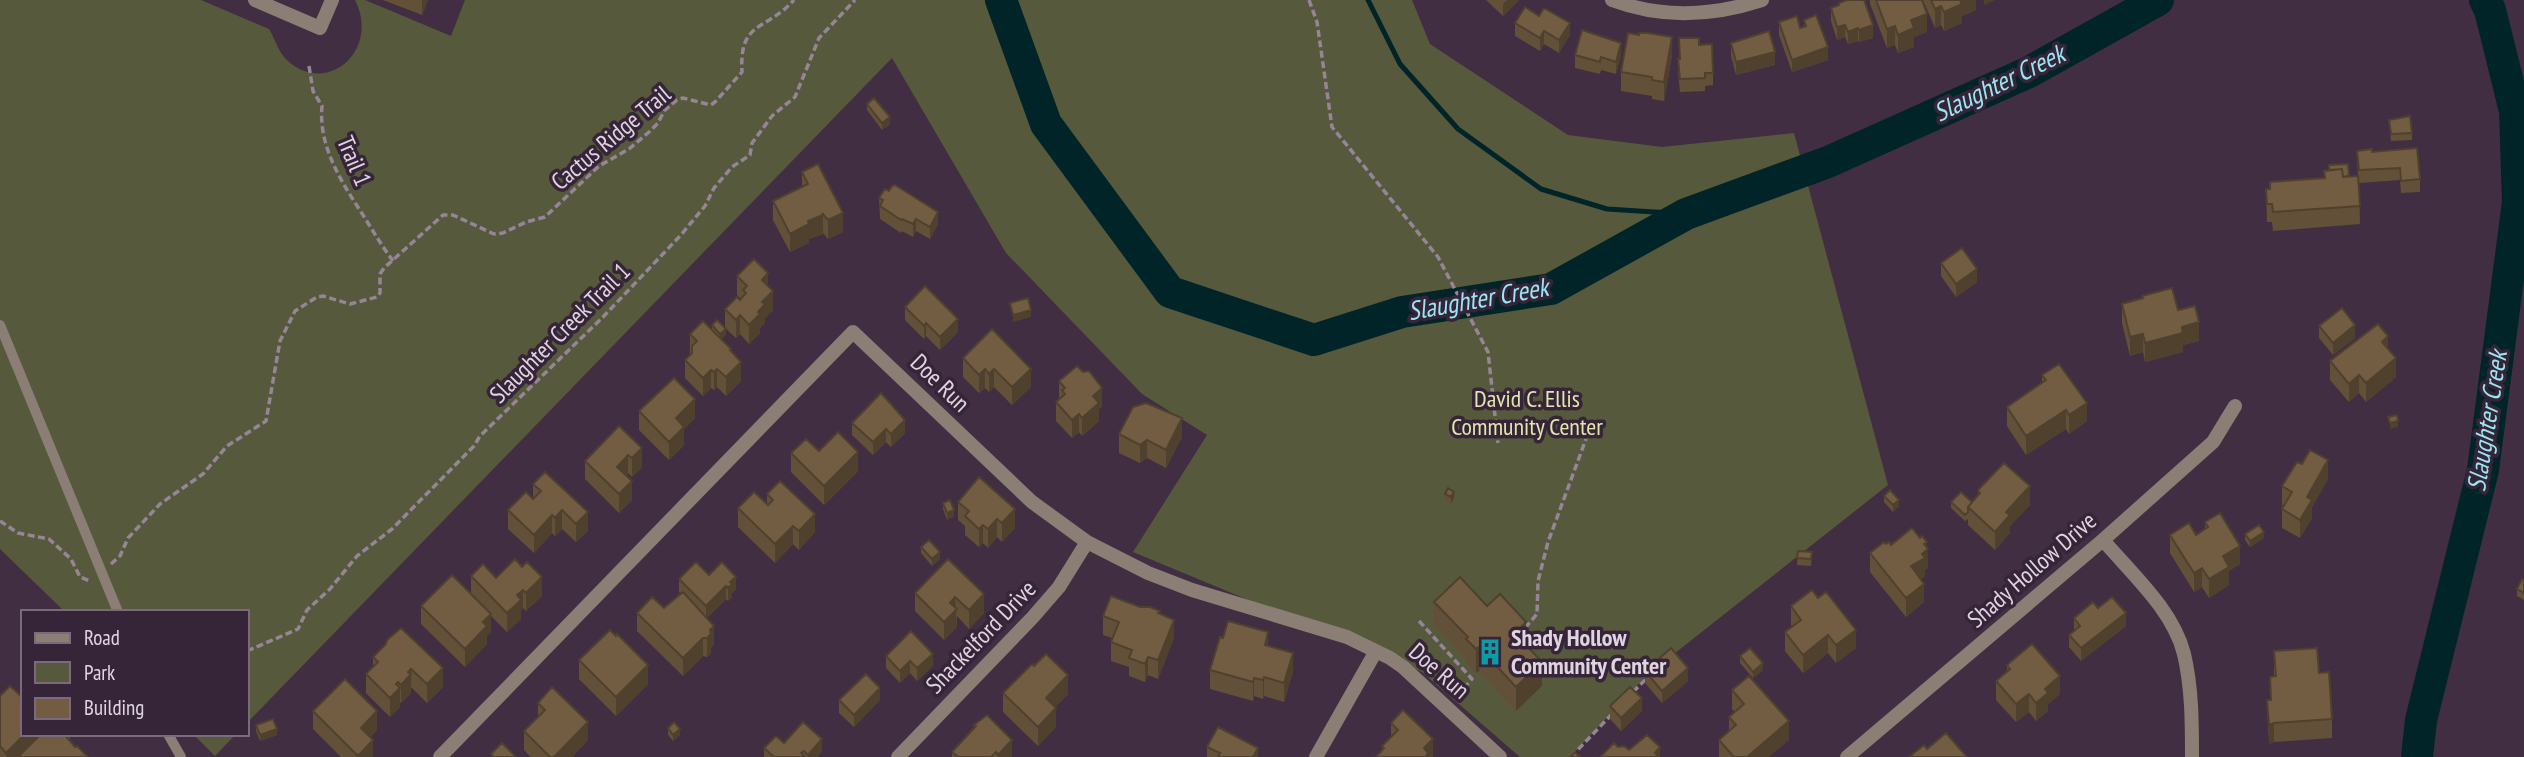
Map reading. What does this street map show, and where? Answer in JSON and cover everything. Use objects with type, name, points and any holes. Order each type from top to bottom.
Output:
[{"type":"street","points":[[255,0],[320,29],[332,0]]},
{"type":"street","points":[[1612,0],[1652,11],[1678,14],[1726,11],[1762,0]]},
{"type":"street","name":"Doe Run","points":[[440,757],[853,332],[1032,502],[1087,542],[1148,573],[1192,590],[1321,628],[1376,651],[1403,667],[1500,757]]},
{"type":"street","name":"Shady Hollow Drive","points":[[1847,757],[2103,540],[2213,442],[2235,406]]},
{"type":"street","points":[[2103,540],[2160,607],[2174,629],[2183,652],[2190,692],[2192,757]]},
{"type":"street","name":"Shackelford Drive","points":[[898,757],[1033,617],[1059,587],[1087,542]]},
{"type":"street","points":[[1316,757],[1376,651]]},
{"type":"lane","points":[[0,325],[117,610]]},
{"type":"lane","points":[[169,736],[181,757]]},
{"type":"path","name":"Cactus Ridge Trail","points":[[103,577],[109,565],[120,556],[128,538],[160,504],[203,474],[227,446],[267,421],[279,341],[295,311],[317,297],[323,296],[350,304],[377,297],[380,293],[380,274],[408,244],[443,215],[453,215],[494,234],[545,217],[600,166],[629,149],[649,132],[664,111],[677,100],[683,98],[711,105],[715,102],[742,72],[741,57],[748,34],[784,11],[794,0]]},
{"type":"path","name":"Slaughter Creek Trail 1","points":[[248,651],[298,629],[307,610],[330,589],[357,556],[392,529],[474,446],[480,436],[603,317],[680,236],[732,167],[750,155],[752,143],[772,116],[795,97],[819,38],[855,0]]},
{"type":"path","points":[[1309,0],[1317,22],[1332,127],[1438,257],[1488,352],[1498,443]]},
{"type":"path","name":"Trail 1","points":[[309,66],[313,90],[322,106],[322,127],[338,178],[393,261]]},
{"type":"path","points":[[1521,632],[1537,614],[1538,581],[1548,542],[1586,439]]},
{"type":"path","points":[[0,521],[18,533],[49,539],[71,559],[80,577],[86,580],[103,577]]},
{"type":"path","points":[[1419,621],[1472,680],[1447,707]]},
{"type":"path","points":[[1628,697],[1648,677]]},
{"type":"path","points":[[1571,757],[1619,707]]},
{"type":"green space","name":"David C. Ellis Community Center","points":[[0,0],[201,0],[269,29],[289,62],[305,71],[320,73],[334,70],[347,62],[356,50],[361,35],[361,18],[355,0],[365,0],[451,36],[465,0],[1412,0],[1430,44],[1568,135],[1662,147],[1794,133],[1888,485],[1646,676],[1570,757],[1520,757],[1422,672],[1133,552],[1207,435],[1142,394],[1006,253],[892,58],[248,722],[248,610],[63,610],[0,549]]},
{"type":"green space","points":[[195,736],[234,736],[215,756]]},
{"type":"building","points":[[1847,0],[1864,0],[1873,25],[1848,32],[1845,25],[1837,27],[1831,8]]},
{"type":"building","points":[[1876,0],[1922,0],[1927,14],[1911,20],[1914,28],[1898,35],[1895,26],[1887,29]]},
{"type":"building","points":[[1931,0],[1960,0],[1962,4],[1944,12],[1941,6],[1935,9]]},
{"type":"building","points":[[1525,7],[1539,16],[1544,8],[1570,23],[1559,40],[1544,31],[1540,38],[1515,23]]},
{"type":"building","points":[[1816,15],[1828,47],[1792,60],[1779,22],[1797,16],[1800,28],[1806,26],[1804,20]]},
{"type":"building","points":[[1582,30],[1621,43],[1616,62],[1601,57],[1600,62],[1575,55]]},
{"type":"building","points":[[1769,31],[1775,52],[1736,62],[1731,43]]},
{"type":"building","points":[[1628,33],[1672,37],[1664,82],[1652,80],[1652,77],[1621,72]]},
{"type":"building","points":[[1679,38],[1699,38],[1699,45],[1712,44],[1713,73],[1705,73],[1705,78],[1680,79]]},
{"type":"building","points":[[874,98],[890,117],[882,123],[867,104]]},
{"type":"building","points":[[2410,116],[2412,133],[2391,134],[2389,120]]},
{"type":"building","points":[[2417,148],[2420,179],[2401,181],[2400,168],[2359,170],[2357,151]]},
{"type":"building","points":[[818,164],[843,213],[828,220],[822,213],[823,215],[808,221],[809,224],[790,234],[773,201],[808,184],[802,172]]},
{"type":"building","points":[[2348,164],[2349,176],[2343,177],[2342,169],[2329,170],[2329,165]]},
{"type":"building","points":[[2342,169],[2343,177],[2358,176],[2360,206],[2273,212],[2272,204],[2267,204],[2266,189],[2270,189],[2270,182],[2325,178],[2324,171]]},
{"type":"building","points":[[895,185],[938,212],[930,227],[916,219],[913,224],[901,220],[880,206],[883,200],[879,198],[885,189],[889,191]]},
{"type":"building","points":[[1962,248],[1977,269],[1956,284],[1941,263]]},
{"type":"building","points":[[754,259],[768,273],[762,280],[773,291],[762,302],[765,304],[758,312],[760,314],[749,325],[740,315],[736,320],[725,309],[737,297],[740,300],[746,293],[743,290],[747,286],[737,276]]},
{"type":"building","points":[[925,286],[958,319],[940,337],[905,307]]},
{"type":"building","points":[[2172,288],[2178,310],[2195,306],[2199,322],[2182,327],[2183,333],[2145,343],[2143,334],[2130,337],[2122,304]]},
{"type":"building","points":[[1028,298],[1031,310],[1013,315],[1010,303]]},
{"type":"building","points":[[2342,308],[2355,325],[2333,343],[2319,326]]},
{"type":"building","points":[[717,320],[726,329],[720,334],[712,325]]},
{"type":"building","points":[[703,321],[741,362],[726,377],[717,369],[714,372],[711,370],[703,378],[685,360],[692,353],[692,346],[697,341],[690,334]]},
{"type":"building","points":[[2378,324],[2388,336],[2382,342],[2396,358],[2366,383],[2359,375],[2349,384],[2330,361]]},
{"type":"building","points":[[992,329],[1031,369],[1012,387],[994,369],[989,374],[985,369],[979,375],[963,358]]},
{"type":"building","points":[[2059,364],[2087,403],[2069,415],[2066,410],[2026,436],[2007,407],[2046,380],[2042,375]]},
{"type":"building","points":[[1077,366],[1083,372],[1089,371],[1102,388],[1093,396],[1099,403],[1082,418],[1079,414],[1072,420],[1056,402],[1065,394],[1062,390],[1065,388],[1059,381]]},
{"type":"building","points":[[674,378],[695,399],[676,418],[684,427],[669,442],[639,411]]},
{"type":"building","points":[[881,393],[905,420],[891,434],[886,429],[873,442],[852,423]]},
{"type":"building","points":[[1146,403],[1182,418],[1166,450],[1147,440],[1140,445],[1119,434],[1133,407]]},
{"type":"building","points":[[2397,415],[2398,421],[2390,423],[2388,417]]},
{"type":"building","points":[[619,426],[642,448],[632,458],[628,455],[617,467],[632,481],[619,494],[585,461]]},
{"type":"building","points":[[838,432],[858,452],[824,486],[791,453],[806,439],[819,451]]},
{"type":"building","points":[[2310,450],[2328,460],[2307,497],[2312,500],[2300,520],[2282,509],[2292,492],[2282,486],[2297,462],[2302,464]]},
{"type":"building","points":[[2004,463],[2030,486],[2006,512],[2010,515],[1995,532],[1968,507],[1980,493],[1978,490]]},
{"type":"building","points":[[545,472],[588,512],[576,524],[562,510],[555,518],[552,515],[534,535],[508,510],[526,492],[533,499],[541,491],[533,484]]},
{"type":"building","points":[[979,477],[1015,509],[1002,523],[997,519],[988,529],[983,525],[979,529],[965,516],[969,511],[958,502]]},
{"type":"building","points":[[780,481],[815,514],[799,531],[793,526],[775,544],[738,508],[754,492],[768,505],[773,500],[767,494]]},
{"type":"building","points":[[1448,488],[1454,492],[1451,497],[1445,494]]},
{"type":"building","points":[[1890,490],[1899,500],[1893,505],[1884,496]]},
{"type":"building","points":[[1961,492],[1972,502],[1965,515],[1951,502]]},
{"type":"building","points":[[950,500],[954,510],[947,513],[943,503]]},
{"type":"building","points":[[2220,513],[2240,546],[2223,556],[2229,567],[2209,579],[2202,568],[2194,573],[2170,535],[2189,523],[2196,535],[2208,527],[2205,522]]},
{"type":"building","points":[[2259,525],[2264,532],[2250,541],[2245,534]]},
{"type":"building","points":[[1912,528],[1927,542],[1924,544],[1928,549],[1922,554],[1925,558],[1911,566],[1924,584],[1906,598],[1870,553],[1884,542],[1891,545]]},
{"type":"building","points":[[929,540],[940,552],[932,559],[921,547]]},
{"type":"building","points":[[1798,551],[1812,552],[1811,559],[1797,558]]},
{"type":"building","points":[[515,559],[522,567],[527,562],[542,577],[526,593],[523,590],[517,595],[521,600],[507,613],[471,576],[483,564],[496,578]]},
{"type":"building","points":[[948,559],[984,594],[969,610],[955,597],[950,603],[957,609],[944,622],[915,593]]},
{"type":"building","points":[[696,562],[709,575],[722,562],[736,577],[728,588],[726,586],[706,606],[679,579]]},
{"type":"building","points":[[452,575],[491,614],[483,622],[487,626],[465,649],[421,606]]},
{"type":"building","points":[[1460,577],[1487,606],[1500,594],[1526,622],[1515,633],[1542,662],[1516,687],[1479,647],[1476,649],[1466,639],[1468,637],[1434,602]]},
{"type":"building","points":[[2522,579],[2524,580],[2524,593],[2517,589]]},
{"type":"building","points":[[1812,590],[1818,598],[1826,592],[1856,630],[1836,645],[1828,635],[1803,655],[1785,632],[1801,620],[1791,606]]},
{"type":"building","points":[[683,592],[714,626],[710,630],[711,634],[703,638],[683,658],[637,613],[652,597],[664,608]]},
{"type":"building","points":[[1111,596],[1140,607],[1150,607],[1174,620],[1158,660],[1148,657],[1145,664],[1129,658],[1132,650],[1111,642],[1119,622],[1103,616]]},
{"type":"building","points":[[2112,597],[2126,613],[2081,648],[2069,635],[2080,626],[2074,618],[2093,602],[2098,608]]},
{"type":"building","points":[[1228,621],[1268,632],[1265,645],[1293,653],[1284,683],[1264,677],[1263,680],[1254,678],[1253,682],[1210,670]]},
{"type":"building","points":[[401,628],[443,668],[427,684],[411,669],[408,672],[411,674],[401,685],[398,682],[396,684],[400,688],[390,698],[366,674],[378,662],[373,657]]},
{"type":"building","points":[[610,630],[648,665],[616,697],[579,660]]},
{"type":"building","points":[[911,631],[933,654],[917,668],[910,661],[900,671],[886,656]]},
{"type":"building","points":[[2032,644],[2060,676],[2045,689],[2048,693],[2036,703],[2029,694],[2016,704],[1996,681],[2010,669],[2007,665]]},
{"type":"building","points":[[1671,648],[1688,668],[1662,691],[1645,671]]},
{"type":"building","points":[[1750,648],[1763,663],[1753,672],[1740,656]]},
{"type":"building","points":[[2317,648],[2319,673],[2329,672],[2332,719],[2269,725],[2267,700],[2271,700],[2270,677],[2276,676],[2274,651]]},
{"type":"building","points":[[1046,654],[1068,675],[1046,698],[1056,708],[1038,727],[1003,693]]},
{"type":"building","points":[[866,674],[880,688],[854,715],[839,700]]},
{"type":"building","points":[[1749,676],[1789,721],[1747,757],[1734,757],[1719,740],[1736,725],[1729,717],[1744,704],[1732,690]]},
{"type":"building","points":[[345,679],[377,711],[361,728],[373,740],[358,756],[313,711]]},
{"type":"building","points":[[10,686],[21,696],[23,736],[6,753],[0,746],[0,696]]},
{"type":"building","points":[[552,687],[588,722],[554,757],[550,757],[524,731],[545,710],[538,703]]},
{"type":"building","points":[[1630,687],[1642,698],[1621,718],[1610,706]]},
{"type":"building","points":[[1403,710],[1433,739],[1424,748],[1428,753],[1425,757],[1376,757],[1384,748],[1382,746],[1398,730],[1391,723]]},
{"type":"building","points":[[987,715],[1012,740],[998,755],[996,752],[991,757],[958,757],[952,752],[976,726],[974,725]]},
{"type":"building","points":[[273,719],[277,729],[260,735],[256,725]]},
{"type":"building","points":[[674,722],[680,729],[673,735],[668,728]]},
{"type":"building","points":[[803,722],[822,739],[808,755],[804,751],[801,753],[805,757],[774,757],[764,748],[776,736],[784,743]]},
{"type":"building","points":[[1218,727],[1258,748],[1253,757],[1218,757],[1220,753],[1207,747]]},
{"type":"building","points":[[1946,733],[1967,757],[1909,757],[1924,745],[1927,749]]},
{"type":"building","points":[[1647,735],[1660,747],[1655,753],[1659,757],[1600,757],[1614,743],[1629,750]]},
{"type":"building","points":[[39,736],[66,736],[88,757],[18,757]]},
{"type":"building","points":[[502,743],[516,757],[493,757],[491,754]]},
{"type":"waterway","name":"Slaughter Creek","points":[[1001,0],[1046,124],[1170,292],[1314,340],[1402,312],[1551,289],[1686,214],[1828,162],[2029,72],[2158,0]]},
{"type":"waterway","points":[[1368,0],[1400,64],[1458,129],[1541,189],[1607,209],[1686,214]]},
{"type":"waterway","name":"Slaughter Creek","points":[[2417,757],[2421,720],[2483,470],[2518,202],[2515,111],[2490,10],[2485,0]]},
{"type":"place","name":"Shady Hollow Community Center","points":[[1490,652]]}]
